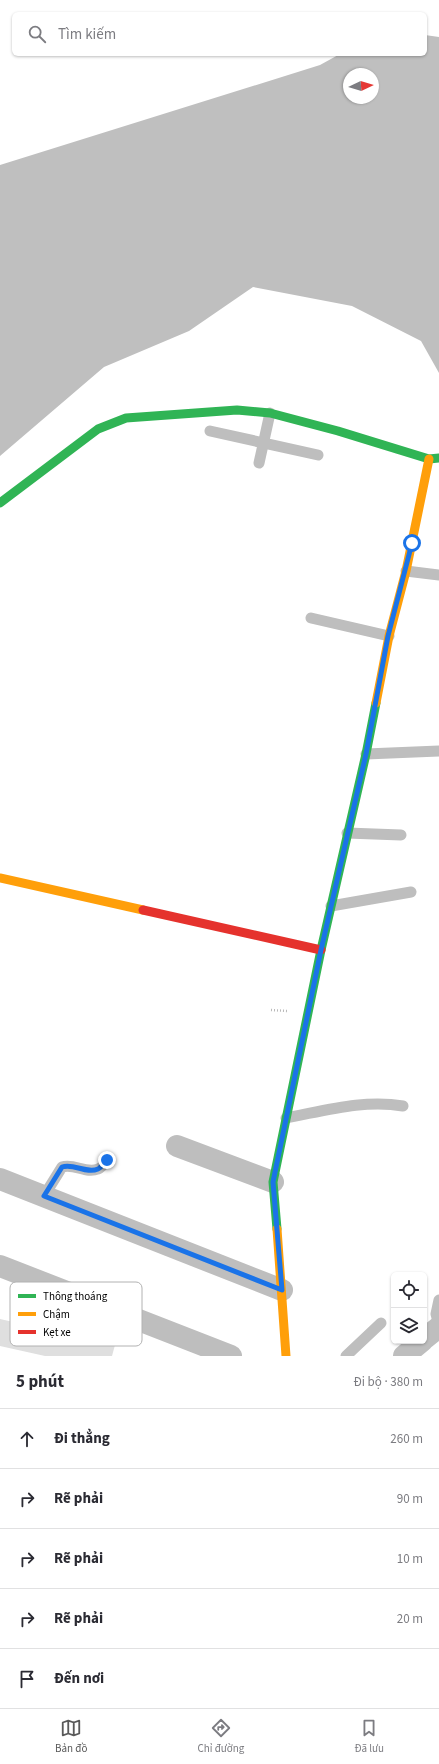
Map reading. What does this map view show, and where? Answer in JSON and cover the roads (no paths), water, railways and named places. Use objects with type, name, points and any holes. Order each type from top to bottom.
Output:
[{"type":"street","points":[[0,503],[98,429],[126,418],[238,410],[270,413],[338,431],[429,459],[439,458]]},
{"type":"street","points":[[286,1356],[273,1182],[321,950],[366,754],[388,636],[406,571],[429,459]]},
{"type":"street","points":[[0,878],[321,950]]},
{"type":"street","points":[[177,1146],[273,1182]]},
{"type":"street","points":[[0,1179],[282,1290]]},
{"type":"street","points":[[0,1266],[41,1282]]},
{"type":"street","points":[[142,1321],[231,1356]]},
{"type":"street","points":[[427,1336],[439,1326]]},
{"type":"street","points":[[404,1356],[418,1344]]},
{"type":"lane","points":[[259,463],[270,413]]},
{"type":"lane","points":[[210,431],[318,455]]},
{"type":"lane","points":[[406,571],[439,575]]},
{"type":"lane","points":[[311,618],[388,636]]},
{"type":"lane","points":[[366,754],[439,752]]},
{"type":"lane","points":[[348,833],[400,835]]},
{"type":"lane","points":[[331,906],[411,892]]},
{"type":"lane","points":[[286,1118],[347,1107],[387,1103],[403,1106]]},
{"type":"lane","points":[[44,1196],[62,1167],[68,1165],[90,1170],[98,1169],[107,1160]]},
{"type":"lane","points":[[439,1300],[436,1314],[439,1326]]},
{"type":"lane","points":[[346,1356],[381,1322]]}]
